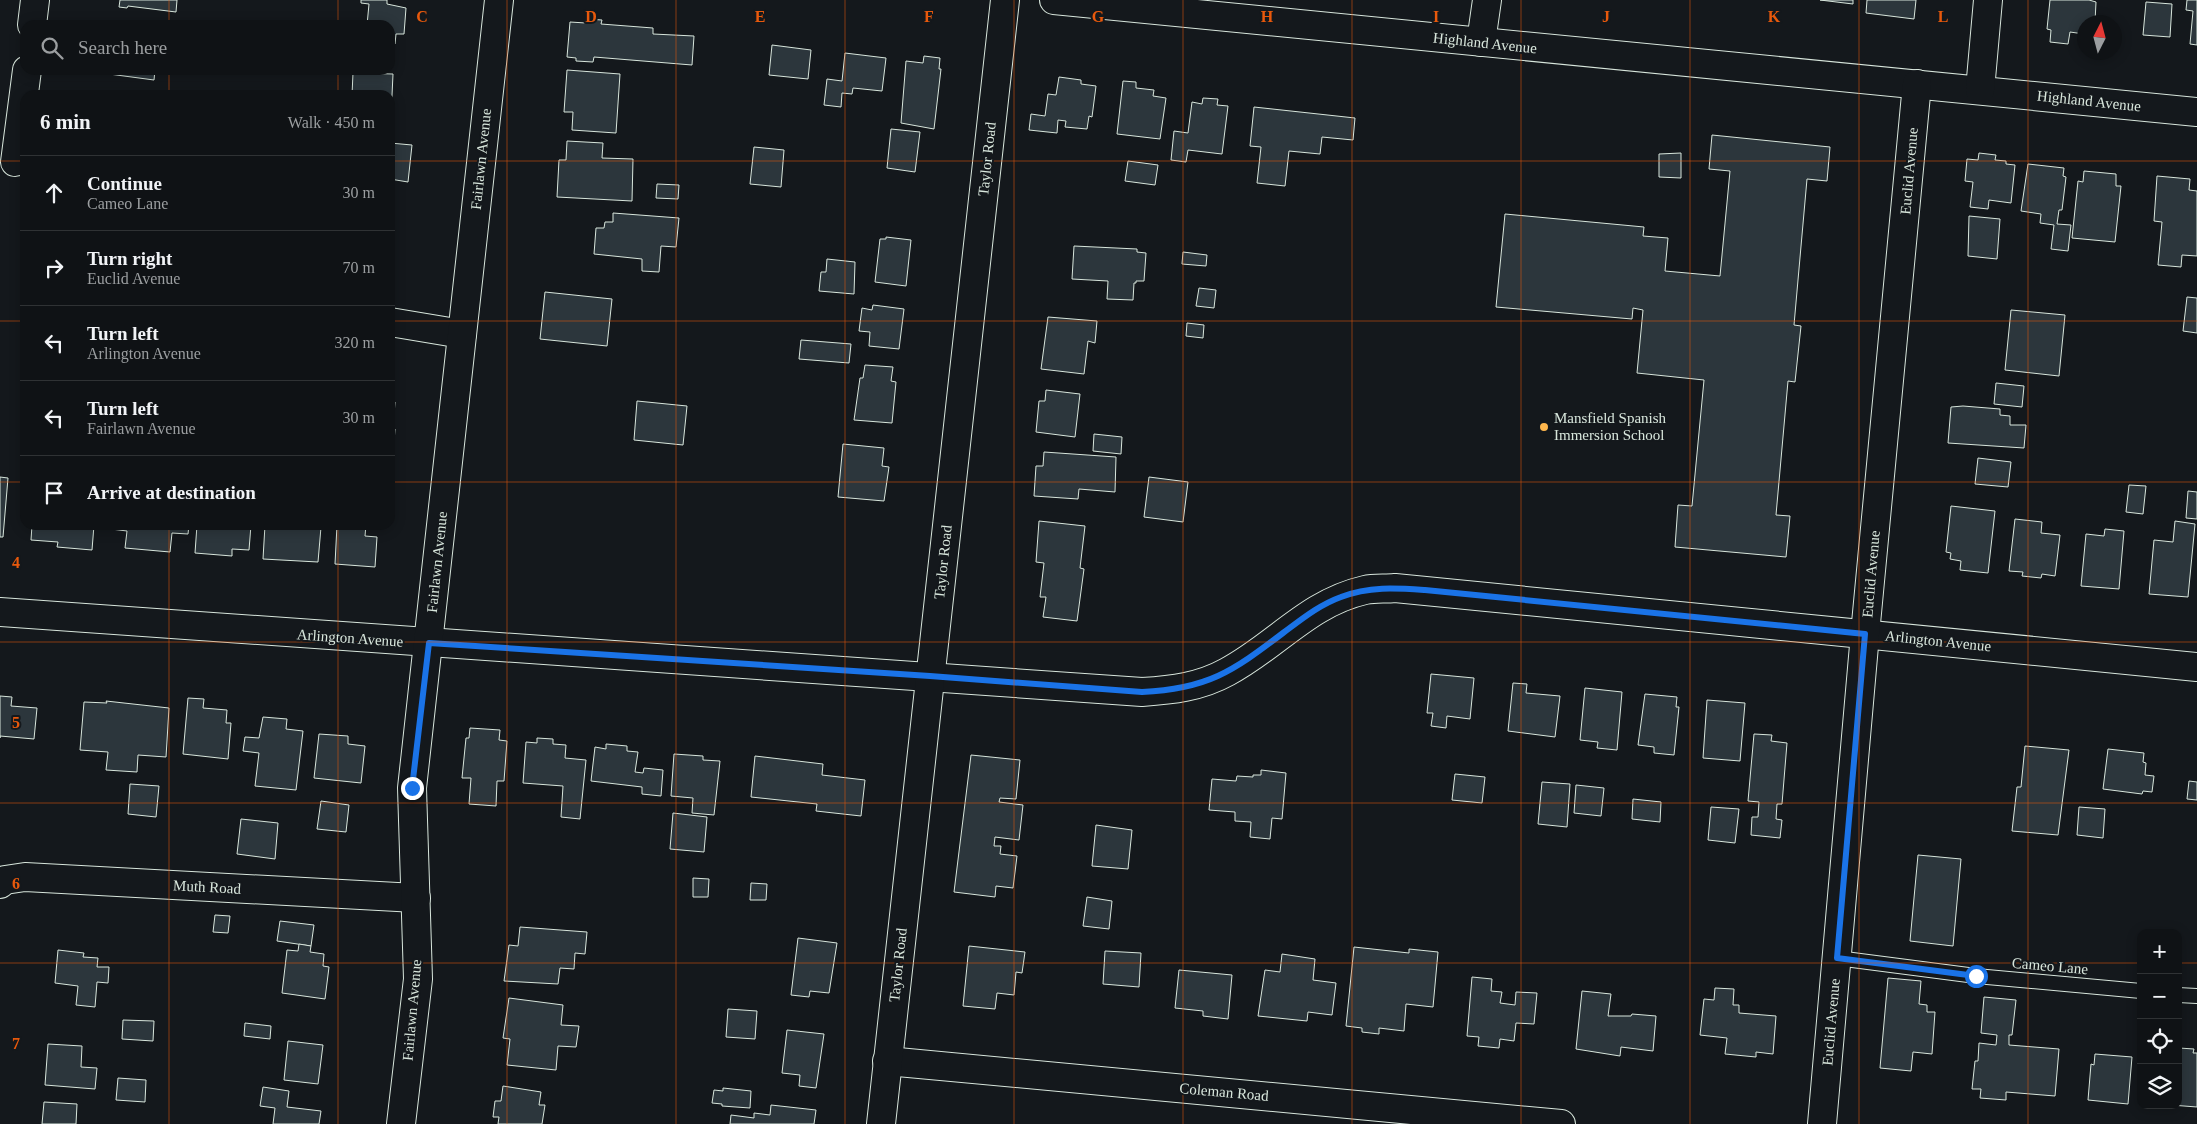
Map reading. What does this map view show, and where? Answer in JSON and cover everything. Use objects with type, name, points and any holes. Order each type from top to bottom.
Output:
[{"type":"street","points":[[33,20],[35,0]]},
{"type":"street","name":"Fairlawn Avenue","points":[[401,1124],[418,979],[412,788],[499,0]]},
{"type":"street","name":"Taylor Road","points":[[880,1124],[1005,0]]},
{"type":"street","name":"Highland Avenue","points":[[1054,0],[2197,112]]},
{"type":"street","points":[[1481,42],[1487,0]]},
{"type":"street","points":[[1980,90],[1988,0]]},
{"type":"street","points":[[24,90],[26,75]]},
{"type":"street","name":"Euclid Avenue","points":[[1822,1124],[1865,634],[1918,84]]},
{"type":"street","points":[[13,162],[20,116]]},
{"type":"street","points":[[395,323],[462,334]]},
{"type":"street","name":"Arlington Avenue","points":[[0,612],[1142,692],[1194,686],[1226,673],[1250,658],[1318,607],[1342,596],[1367,590],[1395,588],[2197,667]]},
{"type":"street","name":"Muth Road","points":[[0,884],[5,880],[25,877],[416,898]]},
{"type":"street","name":"Coleman Road","points":[[888,1061],[1561,1124]]},
{"type":"lane","name":"Cameo Lane","points":[[1837,958],[1976,976],[2137,991]]},
{"type":"lane","points":[[2182,994],[2197,996]]},
{"type":"building","points":[[120,0],[177,0],[176,12],[128,6],[127,8],[119,7]]},
{"type":"building","points":[[361,0],[387,0],[387,4],[406,8],[404,34],[396,34],[395,44],[395,20],[367,20],[369,4],[361,3]]},
{"type":"building","points":[[1820,0],[1853,0],[1853,4]]},
{"type":"building","points":[[1867,0],[1916,0],[1914,19],[1866,13]]},
{"type":"building","points":[[2050,0],[2089,0],[2096,2],[2095,15],[2077,15],[2077,33],[2070,32],[2068,44],[2050,42],[2051,30],[2047,29]]},
{"type":"building","points":[[2187,0],[2197,0],[2197,45],[2190,44],[2193,11],[2186,10]]},
{"type":"building","points":[[2146,2],[2172,4],[2170,37],[2143,35]]},
{"type":"building","points":[[587,19],[602,20],[601,24],[653,28],[653,34],[694,36],[692,65],[594,57],[593,62],[576,61],[576,58],[567,57],[570,22],[586,23]]},
{"type":"building","points":[[772,45],[811,50],[808,79],[769,75]]},
{"type":"building","points":[[845,53],[886,58],[882,91],[853,88],[852,94],[842,93],[841,107],[824,105],[827,79],[842,81]]},
{"type":"building","points":[[924,56],[940,58],[939,69],[941,69],[934,129],[901,123],[906,61],[923,63]]},
{"type":"building","points":[[567,70],[620,74],[616,133],[572,130],[573,112],[564,112]]},
{"type":"building","points":[[116,75],[154,75],[154,80]]},
{"type":"building","points":[[353,75],[393,75],[392,90],[352,90]]},
{"type":"building","points":[[1059,77],[1081,80],[1081,84],[1096,86],[1092,117],[1089,116],[1087,129],[1065,127],[1066,121],[1058,120],[1057,133],[1029,130],[1031,114],[1045,116],[1048,94],[1056,95]]},
{"type":"building","points":[[1123,81],[1136,82],[1136,88],[1154,90],[1153,96],[1166,98],[1160,139],[1117,134]]},
{"type":"building","points":[[1203,98],[1218,99],[1217,105],[1228,106],[1222,154],[1188,150],[1186,162],[1171,160],[1174,131],[1188,133],[1192,102],[1202,104]]},
{"type":"building","points":[[1254,107],[1355,118],[1353,140],[1322,137],[1320,154],[1289,151],[1285,186],[1257,183],[1261,147],[1250,146]]},
{"type":"building","points":[[891,129],[920,132],[915,172],[887,168]]},
{"type":"building","points":[[1712,135],[1830,147],[1827,181],[1807,179],[1794,325],[1801,326],[1795,382],[1788,381],[1776,515],[1790,516],[1786,557],[1675,547],[1678,505],[1692,506],[1704,380],[1637,373],[1643,310],[1633,308],[1632,319],[1496,307],[1505,214],[1644,227],[1643,236],[1668,238],[1665,271],[1720,276],[1730,171],[1709,169]]},
{"type":"building","points":[[567,141],[603,143],[602,158],[633,159],[632,201],[557,197],[559,160],[566,160]]},
{"type":"building","points":[[395,143],[412,145],[408,182],[395,180]]},
{"type":"building","points":[[754,147],[784,150],[781,187],[750,184]]},
{"type":"building","points":[[1681,153],[1681,178],[1659,177],[1659,154]]},
{"type":"building","points":[[1979,153],[1996,155],[1995,160],[2006,161],[2006,164],[2015,165],[2011,203],[1989,200],[1988,209],[1970,207],[1973,182],[1965,181],[1967,159],[1978,160]]},
{"type":"building","points":[[1128,161],[1158,165],[1155,185],[1125,181]]},
{"type":"building","points":[[2028,164],[2064,168],[2063,176],[2066,177],[2062,210],[2059,210],[2057,224],[2071,225],[2068,251],[2051,249],[2054,225],[2040,223],[2041,214],[2021,211]]},
{"type":"building","points":[[2084,171],[2116,174],[2116,186],[2121,186],[2115,242],[2072,238],[2078,181],[2083,182]]},
{"type":"building","points":[[2157,176],[2190,179],[2189,190],[2197,191],[2197,256],[2182,255],[2181,267],[2158,265],[2162,222],[2154,221]]},
{"type":"building","points":[[657,184],[679,185],[678,199],[656,198]]},
{"type":"building","points":[[613,213],[679,218],[676,247],[661,246],[659,272],[642,271],[642,259],[594,254],[596,228],[604,228],[605,222],[613,222]]},
{"type":"building","points":[[1969,216],[2000,219],[1997,259],[1968,256]]},
{"type":"building","points":[[886,237],[911,240],[906,286],[875,282],[880,239],[886,239]]},
{"type":"building","points":[[1074,246],[1137,249],[1137,252],[1146,253],[1144,281],[1136,281],[1134,283],[1133,300],[1107,299],[1108,281],[1072,279]]},
{"type":"building","points":[[1183,252],[1207,255],[1206,266],[1182,264]]},
{"type":"building","points":[[827,259],[855,262],[854,294],[819,291],[821,272],[826,272]]},
{"type":"building","points":[[1199,288],[1216,290],[1214,308],[1196,306]]},
{"type":"building","points":[[545,292],[612,299],[607,346],[540,339]]},
{"type":"building","points":[[2187,297],[2197,298],[2197,333],[2183,331]]},
{"type":"building","points":[[873,305],[904,309],[899,349],[869,346],[870,332],[859,331],[862,308],[872,310]]},
{"type":"building","points":[[2011,310],[2065,315],[2059,376],[2005,370]]},
{"type":"building","points":[[1048,317],[1097,321],[1095,343],[1088,341],[1084,374],[1041,369]]},
{"type":"building","points":[[1187,323],[1204,325],[1203,338],[1186,336]]},
{"type":"building","points":[[801,340],[851,344],[849,363],[799,359]]},
{"type":"building","points":[[865,365],[893,367],[891,381],[896,382],[892,423],[854,420],[860,378],[863,378]]},
{"type":"building","points":[[1996,383],[2024,386],[2022,407],[1994,404]]},
{"type":"building","points":[[1046,390],[1080,394],[1075,437],[1036,432],[1039,401],[1045,401]]},
{"type":"building","points":[[637,401],[687,406],[683,445],[634,440]]},
{"type":"building","points":[[1951,407],[2000,409],[2000,415],[2010,416],[2010,425],[2026,425],[2024,448],[1948,443]]},
{"type":"building","points":[[1094,434],[1122,437],[1121,454],[1093,451]]},
{"type":"building","points":[[843,444],[884,448],[882,466],[889,467],[884,501],[838,497]]},
{"type":"building","points":[[1044,452],[1116,457],[1115,492],[1079,489],[1078,499],[1034,496],[1036,466],[1043,466]]},
{"type":"building","points":[[1978,458],[2011,462],[2008,487],[1975,484]]},
{"type":"building","points":[[0,477],[8,478],[3,537],[0,537]]},
{"type":"building","points":[[1149,477],[1188,482],[1183,522],[1144,517]]},
{"type":"building","points":[[2129,485],[2146,486],[2143,514],[2126,512]]},
{"type":"building","points":[[2188,491],[2197,492],[2197,519],[2186,518]]},
{"type":"building","points":[[1951,506],[1995,511],[1988,573],[1960,570],[1961,561],[1950,559],[1951,553],[1946,552]]},
{"type":"building","points":[[2015,519],[2042,522],[2041,533],[2060,535],[2055,576],[2042,574],[2041,578],[2022,576],[2023,572],[2009,571]]},
{"type":"building","points":[[1039,521],[1085,526],[1080,568],[1084,569],[1077,621],[1043,617],[1046,597],[1040,597],[1044,563],[1036,562]]},
{"type":"building","points":[[2175,521],[2195,524],[2188,597],[2149,594],[2154,540],[2173,542]]},
{"type":"building","points":[[2105,529],[2124,531],[2119,589],[2081,586],[2086,534],[2104,536]]},
{"type":"building","points":[[32,530],[94,530],[92,550],[57,547],[58,542],[31,540]]},
{"type":"building","points":[[119,530],[188,530],[188,534],[172,533],[170,552],[125,548],[127,531]]},
{"type":"building","points":[[197,530],[251,530],[249,550],[232,549],[232,556],[195,553]]},
{"type":"building","points":[[265,530],[321,530],[318,562],[263,559]]},
{"type":"building","points":[[337,530],[366,530],[365,536],[377,537],[375,567],[335,564]]},
{"type":"building","points":[[1431,674],[1474,678],[1470,719],[1447,716],[1446,728],[1431,726],[1433,713],[1427,713]]},
{"type":"building","points":[[1513,683],[1527,684],[1526,693],[1560,696],[1555,737],[1508,731]]},
{"type":"building","points":[[1585,688],[1622,692],[1617,750],[1597,748],[1598,742],[1580,740]]},
{"type":"building","points":[[1645,694],[1677,697],[1676,707],[1679,707],[1674,755],[1654,753],[1654,747],[1638,745]]},
{"type":"building","points":[[0,696],[12,697],[11,706],[37,708],[34,739],[0,736]]},
{"type":"building","points":[[188,698],[204,699],[203,708],[227,710],[226,723],[231,723],[228,759],[183,754]]},
{"type":"building","points":[[1707,700],[1745,703],[1740,761],[1703,758]]},
{"type":"building","points":[[106,701],[169,708],[166,757],[138,755],[137,772],[106,770],[108,752],[80,750],[84,702],[107,703]]},
{"type":"building","points":[[263,717],[287,719],[286,729],[303,731],[296,790],[255,786],[259,753],[243,751],[245,737],[259,738]]},
{"type":"building","points":[[470,728],[500,730],[499,740],[507,741],[504,781],[497,781],[496,806],[469,804],[471,778],[462,778],[466,738],[469,738]]},
{"type":"building","points":[[319,734],[348,736],[348,744],[365,746],[361,783],[314,778]]},
{"type":"building","points":[[1754,734],[1772,735],[1771,741],[1787,743],[1782,804],[1777,804],[1776,819],[1782,820],[1780,838],[1751,835],[1752,817],[1758,817],[1759,802],[1748,801]]},
{"type":"building","points":[[537,738],[553,739],[553,744],[566,745],[565,758],[586,760],[580,819],[561,817],[563,786],[523,783],[526,742],[537,743]]},
{"type":"building","points":[[606,744],[627,746],[627,751],[638,752],[635,772],[643,773],[644,768],[663,770],[661,796],[642,794],[642,787],[591,781],[595,747],[606,749]]},
{"type":"building","points":[[2025,746],[2069,750],[2058,835],[2012,831],[2017,787],[2021,787]]},
{"type":"building","points":[[2108,749],[2144,753],[2143,762],[2146,763],[2145,775],[2154,776],[2152,792],[2143,791],[2142,794],[2103,789]]},
{"type":"building","points":[[674,754],[703,756],[703,760],[720,761],[714,815],[692,813],[693,798],[671,796]]},
{"type":"building","points":[[971,755],[1020,760],[1016,799],[1000,798],[999,802],[1023,805],[1019,840],[995,837],[994,846],[1001,846],[1000,854],[1017,856],[1013,888],[996,886],[995,897],[954,892]]},
{"type":"building","points":[[755,756],[823,764],[822,775],[865,780],[861,816],[816,811],[817,804],[751,797]]},
{"type":"building","points":[[1261,770],[1286,773],[1282,819],[1272,818],[1270,839],[1250,837],[1251,822],[1235,821],[1235,812],[1209,810],[1212,779],[1236,781],[1237,776],[1253,777],[1253,775],[1261,775]]},
{"type":"building","points":[[1455,774],[1485,777],[1482,803],[1452,800]]},
{"type":"building","points":[[2189,781],[2197,782],[2197,800],[2187,799]]},
{"type":"building","points":[[1542,782],[1570,784],[1567,827],[1538,824]]},
{"type":"building","points":[[130,784],[159,786],[156,817],[128,814]]},
{"type":"building","points":[[1576,785],[1604,788],[1601,816],[1574,813]]},
{"type":"building","points":[[1633,799],[1661,802],[1660,822],[1632,819]]},
{"type":"building","points":[[321,801],[349,805],[346,832],[317,829]]},
{"type":"building","points":[[1711,807],[1739,809],[1735,843],[1708,840]]},
{"type":"building","points":[[2079,807],[2105,809],[2103,838],[2077,835]]},
{"type":"building","points":[[673,813],[707,817],[704,852],[670,849]]},
{"type":"building","points":[[241,819],[278,823],[275,859],[237,854]]},
{"type":"building","points":[[1096,825],[1132,830],[1128,869],[1092,866]]},
{"type":"building","points":[[1918,855],[1961,859],[1953,946],[1910,941]]},
{"type":"building","points":[[693,878],[709,879],[708,897],[693,897]]},
{"type":"building","points":[[751,883],[767,884],[766,900],[750,900]]},
{"type":"building","points":[[1087,897],[1112,901],[1109,929],[1083,926]]},
{"type":"building","points":[[215,915],[230,916],[228,933],[213,932]]},
{"type":"building","points":[[280,921],[314,925],[311,946],[277,941]]},
{"type":"building","points":[[520,927],[587,932],[585,954],[575,953],[574,969],[560,968],[558,984],[504,981],[509,945],[518,946]]},
{"type":"building","points":[[798,938],[837,943],[829,993],[810,991],[809,997],[791,995]]},
{"type":"building","points":[[299,944],[311,946],[310,952],[324,954],[323,966],[329,967],[325,999],[282,993],[287,950],[298,951]]},
{"type":"building","points":[[969,946],[1025,952],[1022,973],[1016,972],[1014,995],[997,993],[995,1009],[963,1006]]},
{"type":"building","points":[[1354,947],[1409,953],[1409,949],[1438,952],[1433,1007],[1406,1004],[1404,1031],[1379,1028],[1379,1034],[1362,1032],[1362,1028],[1346,1026]]},
{"type":"building","points":[[58,950],[84,953],[83,957],[98,958],[97,967],[109,967],[108,983],[97,982],[95,1007],[76,1005],[78,986],[55,983]]},
{"type":"building","points":[[1105,951],[1141,953],[1139,987],[1103,984]]},
{"type":"building","points":[[1282,954],[1315,959],[1313,980],[1336,983],[1332,1015],[1308,1012],[1307,1021],[1258,1016],[1265,970],[1280,972]]},
{"type":"building","points":[[1179,970],[1232,975],[1228,1019],[1203,1016],[1203,1011],[1175,1008]]},
{"type":"building","points":[[1472,977],[1492,979],[1491,991],[1502,992],[1500,1003],[1515,1005],[1516,992],[1537,993],[1534,1024],[1516,1023],[1514,1041],[1500,1039],[1499,1048],[1478,1046],[1479,1037],[1467,1036]]},
{"type":"building","points":[[1888,978],[1921,981],[1919,1004],[1927,1005],[1927,1012],[1935,1012],[1932,1054],[1913,1052],[1911,1071],[1880,1068]]},
{"type":"building","points":[[1715,988],[1734,989],[1733,1005],[1739,1005],[1739,1013],[1776,1016],[1773,1054],[1756,1052],[1756,1057],[1725,1054],[1727,1038],[1700,1035],[1704,999],[1714,1000]]},
{"type":"building","points":[[1582,991],[1611,994],[1608,1016],[1631,1016],[1632,1014],[1656,1016],[1653,1051],[1621,1047],[1620,1056],[1576,1049]]},
{"type":"building","points":[[1984,997],[2016,1000],[2012,1035],[2009,1035],[2009,1045],[2059,1049],[2055,1096],[2006,1092],[2006,1100],[1980,1098],[1981,1089],[1972,1089],[1975,1061],[1978,1061],[1979,1043],[1996,1045],[1997,1035],[1981,1033]]},
{"type":"building","points":[[509,998],[563,1005],[561,1025],[579,1026],[576,1047],[558,1046],[556,1070],[507,1065],[510,1039],[503,1038]]},
{"type":"building","points":[[728,1009],[757,1011],[755,1039],[726,1037]]},
{"type":"building","points":[[123,1020],[154,1021],[153,1041],[122,1039]]},
{"type":"building","points":[[245,1023],[271,1026],[270,1039],[244,1036]]},
{"type":"building","points":[[787,1030],[824,1034],[816,1088],[799,1086],[800,1075],[782,1073]]},
{"type":"building","points":[[288,1041],[323,1045],[318,1084],[284,1080]]},
{"type":"building","points":[[48,1044],[82,1046],[81,1067],[97,1068],[95,1089],[45,1085]]},
{"type":"building","points":[[2182,1048],[2194,1049],[2193,1053],[2197,1053],[2197,1107],[2182,1106]]},
{"type":"building","points":[[2095,1054],[2132,1057],[2128,1104],[2088,1100],[2091,1064],[2094,1065]]},
{"type":"building","points":[[118,1078],[146,1080],[145,1102],[116,1100]]},
{"type":"building","points":[[503,1086],[541,1092],[539,1105],[545,1105],[542,1124],[498,1124],[499,1117],[493,1117],[495,1101],[501,1101]]},
{"type":"building","points":[[263,1087],[289,1091],[287,1107],[321,1111],[319,1124],[273,1124],[275,1108],[260,1106]]},
{"type":"building","points":[[723,1088],[751,1091],[750,1108],[722,1106],[722,1104],[712,1103],[714,1090],[723,1091]]},
{"type":"building","points":[[44,1102],[77,1104],[76,1124],[42,1124]]},
{"type":"building","points":[[771,1105],[816,1110],[814,1124],[730,1124],[731,1115],[754,1118],[754,1113],[770,1115]]},
{"type":"place","name":"Mansfield Spanish Immersion School","points":[[1544,427]]},
{"type":"route","points":[[412,788],[429,643],[1142,692],[1194,686],[1226,673],[1250,658],[1318,607],[1342,596],[1367,590],[1395,588],[1425,590],[1865,634],[1837,958],[1976,976]]}]
